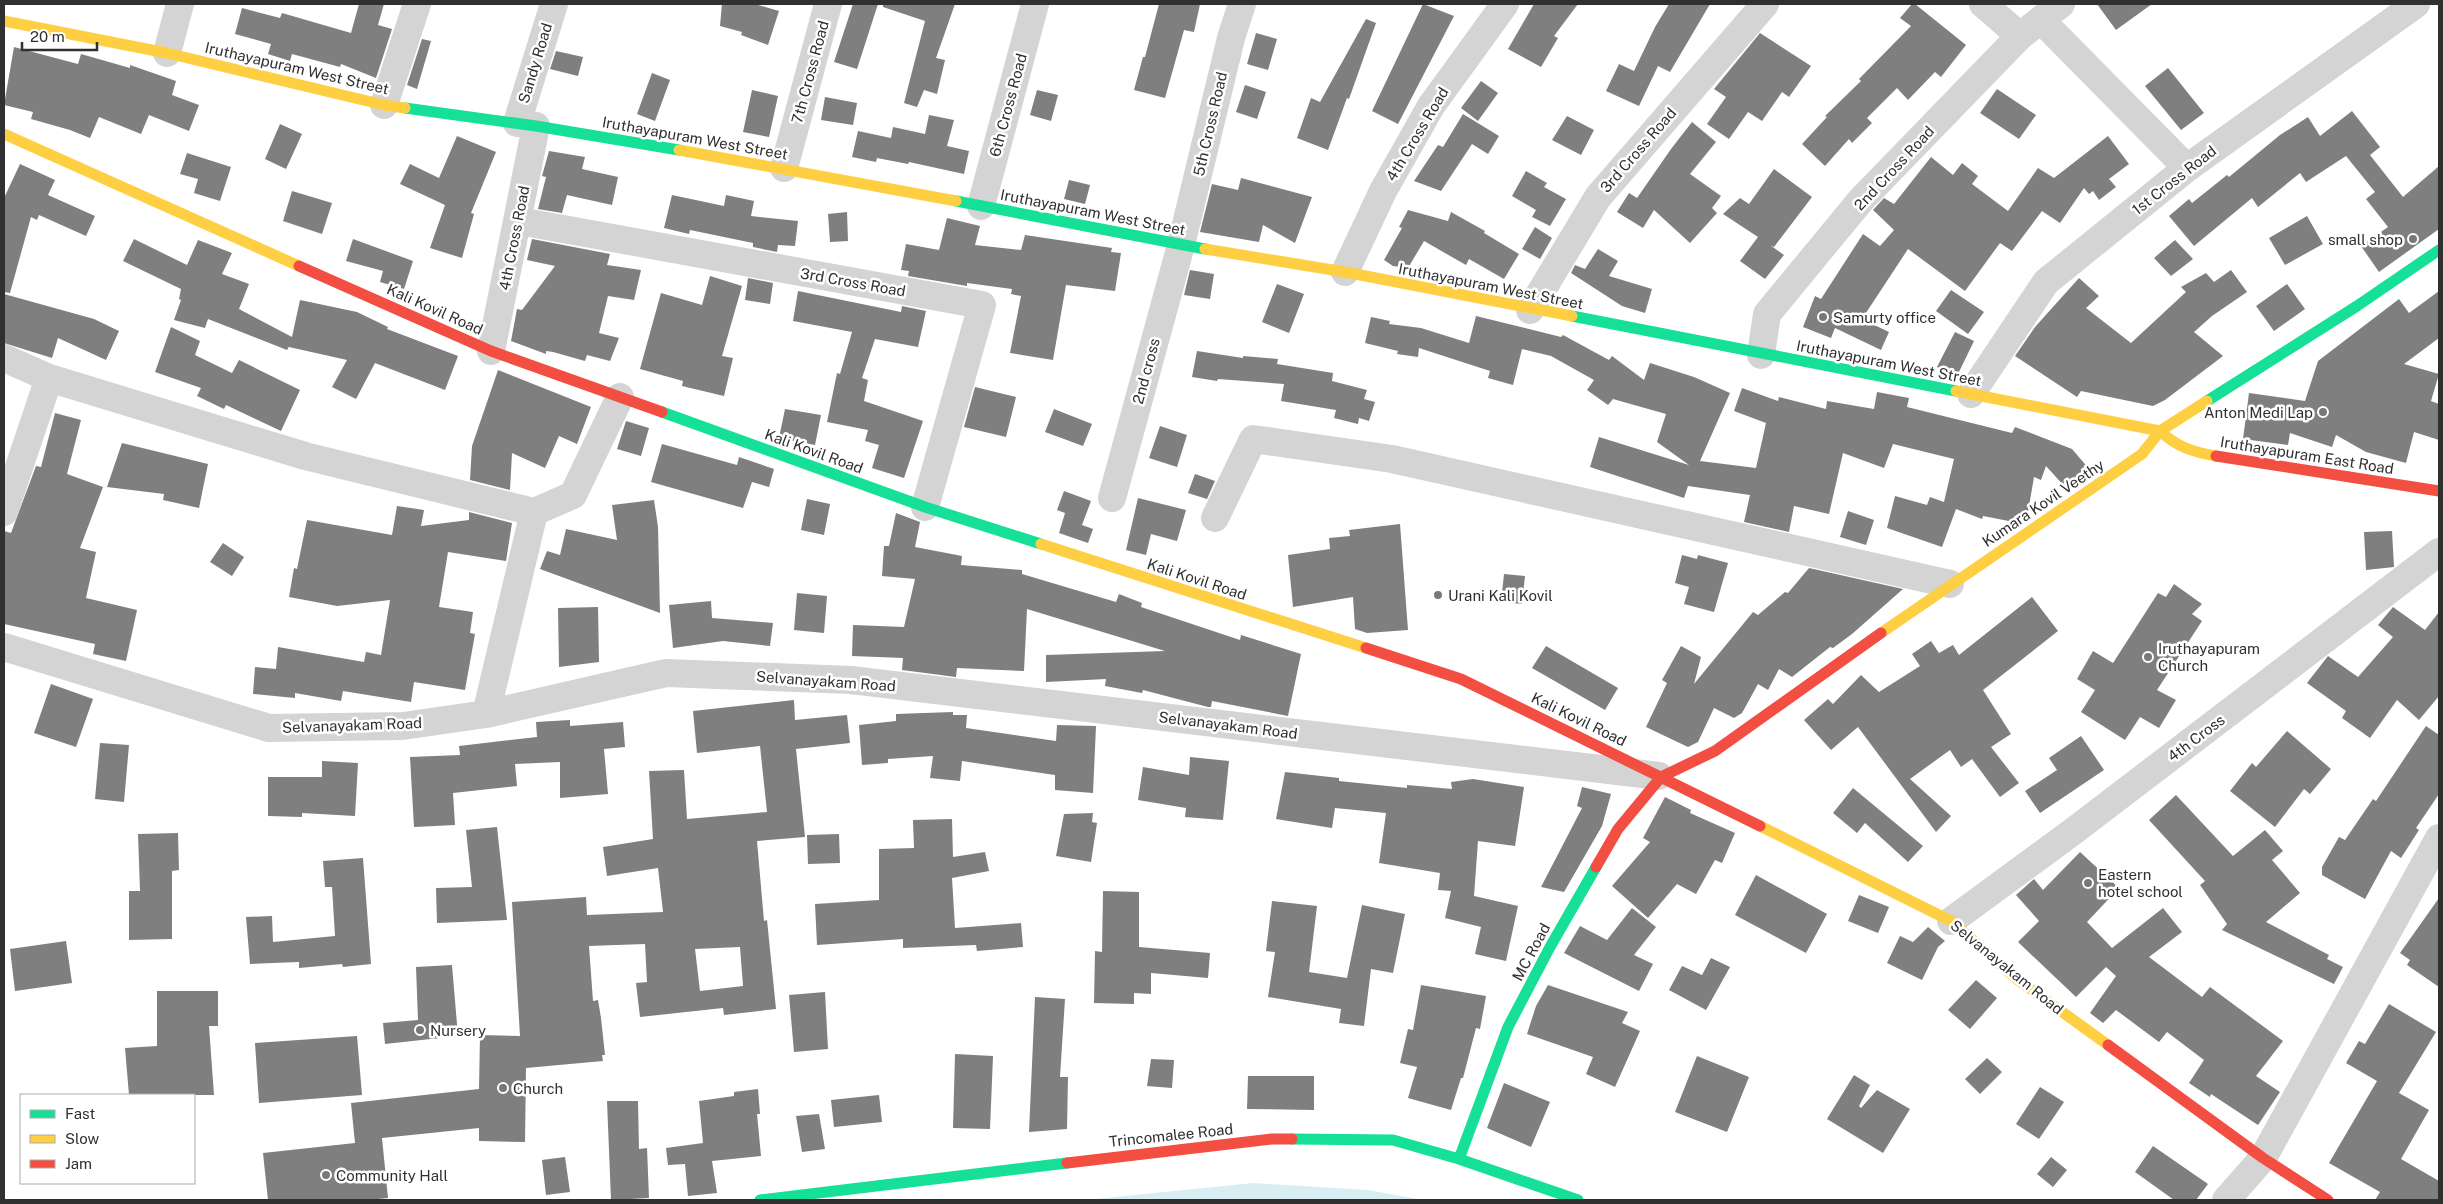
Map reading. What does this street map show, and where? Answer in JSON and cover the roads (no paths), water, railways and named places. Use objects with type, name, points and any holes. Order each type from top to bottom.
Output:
[{"type":"main road","name":"Iruthayapuram West Street","points":[[4,21],[166,53],[384,105],[526,124],[784,168],[1181,245],[1345,272],[1530,310],[2160,431]]},
{"type":"main road","name":"Kali Kovil Road","points":[[4,134],[492,351],[924,507],[1461,679],[1627,758]]},
{"type":"main road","name":"Kumara Kovil Veethy","points":[[1661,777],[1715,751],[1950,584],[2142,454],[2160,431],[2357,306],[2439,250]]},
{"type":"main road","name":"Iruthayapuram East Road","points":[[2160,431],[2172,443],[2192,452],[2439,491]]},
{"type":"main road","name":"Selvanayakam Road","points":[[1627,758],[1661,777],[1951,921],[2018,980],[2263,1158],[2328,1200]]},
{"type":"main road","name":"MC Road","points":[[1459,1159],[1508,1027],[1550,947],[1618,829],[1661,777]]},
{"type":"main road","name":"Trincomalee Road","points":[[760,1200],[1272,1139],[1393,1140],[1459,1159],[1578,1200]]},
{"type":"street","points":[[166,53],[180,4]]},
{"type":"street","points":[[384,105],[417,4]]},
{"type":"street","name":"Sandy Road","points":[[526,124],[554,4]]},
{"type":"street","name":"7th Cross Road","points":[[784,168],[828,4]]},
{"type":"street","name":"6th Cross Road","points":[[981,206],[1035,4]]},
{"type":"street","name":"5th Cross Road","points":[[1181,245],[1231,38],[1242,4]]},
{"type":"street","name":"4th Cross Road","points":[[1345,272],[1383,191],[1431,106],[1505,4]]},
{"type":"street","name":"3rd Cross Road","points":[[1530,310],[1598,196],[1765,4]]},
{"type":"street","points":[[1983,4],[2041,20],[2186,168]]},
{"type":"street","name":"1st Cross Road","points":[[1971,394],[2046,282],[2186,168],[2416,4]]},
{"type":"street","name":"2nd Cross Road","points":[[1761,355],[1767,314],[1861,200],[2041,20]]},
{"type":"street","name":"4th Cross Road","points":[[492,351],[519,221],[526,124]]},
{"type":"street","name":"3rd Cross Road","points":[[519,221],[982,305],[924,507]]},
{"type":"street","name":"2nd cross","points":[[1112,498],[1181,245]]},
{"type":"street","points":[[4,358],[49,378],[305,456],[534,512],[573,495],[620,397]]},
{"type":"street","points":[[4,512],[49,378]]},
{"type":"street","points":[[1215,518],[1252,439],[1392,459],[1950,584]]},
{"type":"street","points":[[486,714],[534,512]]},
{"type":"street","name":"4th Cross","points":[[1951,921],[2079,828],[2439,552]]},
{"type":"street","name":"Selvanayakam Road","points":[[4,647],[269,728],[403,726],[486,714],[666,673],[851,680],[1661,777]]},
{"type":"street","points":[[2226,1200],[2263,1158],[2439,838]]},
{"type":"place","name":"small shop","points":[[2413,239]]},
{"type":"place","name":"Samurty office","points":[[1823,317]]},
{"type":"place","name":"Anton Medi Lap","points":[[2323,412]]},
{"type":"place","name":"Urani Kali Kovil","points":[[1438,595]]},
{"type":"place","name":"Iruthayapuram Church","points":[[2148,657]]},
{"type":"place","name":"Eastern hotel school","points":[[2088,883]]},
{"type":"place","name":"Nursery","points":[[420,1030]]},
{"type":"place","name":"Church","points":[[503,1088]]},
{"type":"place","name":"Community Hall","points":[[326,1175]]}]
